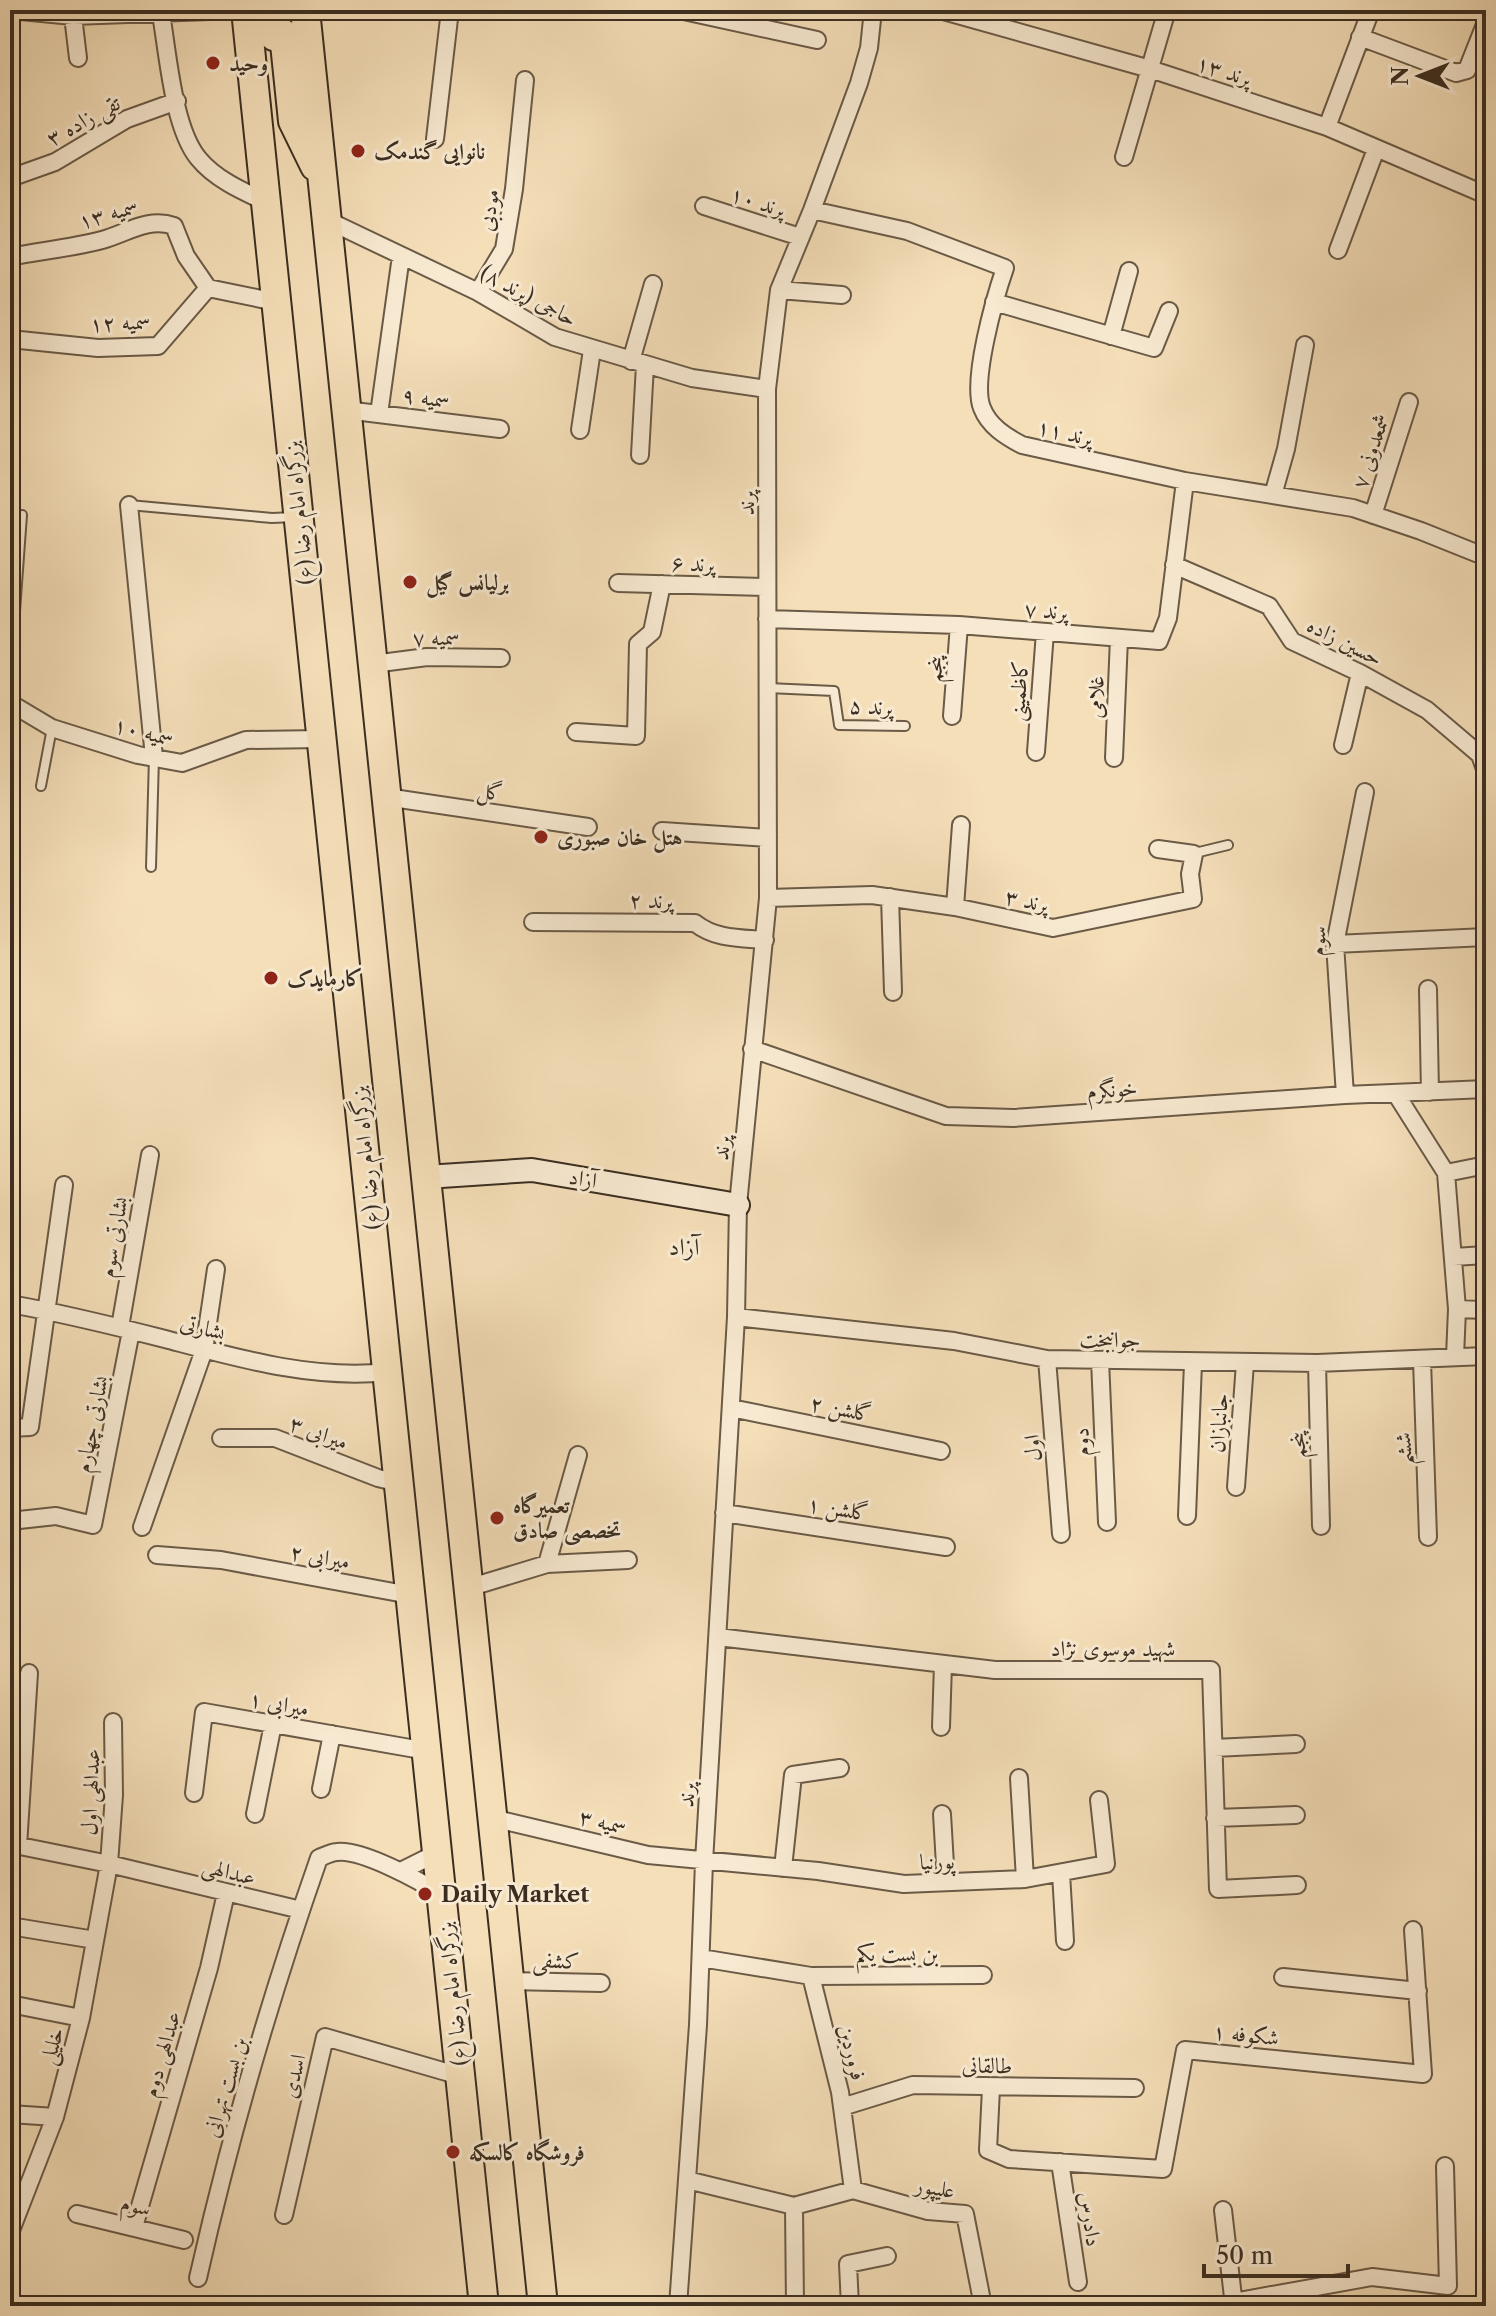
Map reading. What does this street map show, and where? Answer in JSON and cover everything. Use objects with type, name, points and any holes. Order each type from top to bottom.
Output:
[{"type":"highway","name":"بزرگراه امام رضا (ع)","points":[[246,10],[282,27]]},
{"type":"highway","name":"بزرگراه امام رضا (ع)","points":[[282,27],[322,181],[327,220],[543,2306]]},
{"type":"highway","name":"بزرگراه امام رضا (ع)","points":[[282,27],[266,202],[484,2306]]},
{"type":"street","points":[[10,10],[73,16],[237,10]]},
{"type":"street","points":[[435,139],[450,10]]},
{"type":"street","points":[[679,10],[817,40]]},
{"type":"street","name":"پرند","points":[[678,2306],[701,1958],[736,1317],[738,1205],[768,898],[767,389],[779,290],[859,83],[869,48],[873,10]]},
{"type":"street","name":"پرند ۱۳","points":[[940,10],[1150,69],[1327,127],[1486,195]]},
{"type":"street","points":[[1124,157],[1167,10]]},
{"type":"street","points":[[1327,127],[1371,10]]},
{"type":"street","points":[[160,12],[181,125],[198,158],[230,185],[266,202]]},
{"type":"street","points":[[73,16],[78,58]]},
{"type":"street","points":[[1360,37],[1456,73],[1467,70],[1486,22]]},
{"type":"street","name":"مودبی","points":[[478,292],[504,249],[514,189],[525,80]]},
{"type":"street","name":"تقی زاده ۳","points":[[10,178],[55,162],[127,119],[177,101]]},
{"type":"street","points":[[1338,250],[1376,149]]},
{"type":"street","name":"پرند ۱۰","points":[[704,206],[800,237]]},
{"type":"street","name":"پرند ۱۱","points":[[812,210],[907,231],[1005,268],[994,302],[980,368],[981,407],[1001,434],[1022,445],[1185,481],[1353,508],[1486,557]]},
{"type":"street","name":"حاجی (پرند ۸)","points":[[327,220],[478,292],[555,337],[692,378],[767,389]]},
{"type":"street","name":"سمیه ۱۳","points":[[10,257],[102,240],[150,223],[162,222],[174,226],[186,256],[208,288]]},
{"type":"street","points":[[379,414],[401,256]]},
{"type":"street","points":[[1111,336],[1129,271]]},
{"type":"street","points":[[640,455],[638,363],[653,284]]},
{"type":"street","points":[[208,288],[276,302]]},
{"type":"street","name":"سمیه ۱۲","points":[[10,339],[98,348],[158,346],[208,288]]},
{"type":"street","points":[[779,290],[842,295]]},
{"type":"street","points":[[994,302],[1154,348],[1169,311]]},
{"type":"street","points":[[1273,495],[1286,449],[1305,345]]},
{"type":"street","points":[[580,430],[592,350]]},
{"type":"street","name":"شمعدونی ۷","points":[[1373,515],[1409,402]]},
{"type":"street","name":"سمیه ۹","points":[[346,410],[500,429]]},
{"type":"street","name":"پرند ۷","points":[[767,619],[959,625],[1159,641],[1168,618],[1185,481]]},
{"type":"street","points":[[129,505],[154,757]]},
{"type":"street","name":"حسین زاده","points":[[1174,565],[1269,606],[1292,641],[1360,673],[1427,710],[1480,755],[1486,772]]},
{"type":"street","name":"پرند ۶","points":[[618,583],[767,587]]},
{"type":"street","points":[[576,732],[636,736],[638,644],[652,632],[662,584]]},
{"type":"street","name":"پنجم","points":[[952,716],[959,625]]},
{"type":"street","name":"کاظمینی","points":[[1036,752],[1045,632]]},
{"type":"street","name":"غلامی","points":[[1114,758],[1119,638]]},
{"type":"street","name":"سمیه ۷","points":[[373,664],[427,657],[501,658]]},
{"type":"street","points":[[1343,745],[1360,673]]},
{"type":"street","name":"سمیه ۱۰","points":[[10,703],[52,728],[182,763],[246,740],[321,739]]},
{"type":"street","name":"سوم","points":[[1345,1095],[1335,944],[1365,792]]},
{"type":"street","name":"گل","points":[[386,797],[588,827]]},
{"type":"street","points":[[955,907],[961,825]]},
{"type":"street","points":[[662,831],[768,838]]},
{"type":"street","points":[[1158,849],[1194,854]]},
{"type":"street","name":"پرند ۳","points":[[768,898],[872,895],[955,907],[1053,928],[1193,899],[1190,874],[1194,854]]},
{"type":"street","points":[[890,897],[893,992]]},
{"type":"street","name":"پرند ۲","points":[[533,922],[695,923],[719,936],[765,940]]},
{"type":"street","points":[[1335,944],[1486,937]]},
{"type":"street","points":[[1428,989],[1430,1092]]},
{"type":"street","name":"خونگرم","points":[[752,1049],[957,1118],[1013,1118],[1345,1095],[1486,1089]]},
{"type":"street","points":[[1396,1094],[1446,1173],[1457,1309],[1455,1357]]},
{"type":"street","name":"بشارتی سوم","points":[[126,1329],[150,1155]]},
{"type":"street","points":[[1446,1173],[1486,1165]]},
{"type":"street","name":"آزاد","points":[[426,1177],[532,1170],[738,1205]]},
{"type":"street","points":[[10,1428],[30,1427],[64,1185]]},
{"type":"street","points":[[1453,1257],[1486,1255]]},
{"type":"street","points":[[142,1527],[204,1350],[216,1269]]},
{"type":"street","name":"بشارتی","points":[[10,1304],[126,1329],[257,1364],[358,1375],[387,1372]]},
{"type":"street","points":[[1457,1309],[1486,1310]]},
{"type":"street","name":"جوانبخت","points":[[736,1317],[954,1341],[1047,1359],[1317,1363],[1486,1356]]},
{"type":"street","name":"بشارتی چهارم","points":[[10,1521],[56,1516],[93,1525],[126,1329]]},
{"type":"street","name":"اول","points":[[1047,1359],[1061,1534]]},
{"type":"street","name":"دوم","points":[[1100,1360],[1107,1522]]},
{"type":"street","name":"ششم","points":[[1422,1360],[1428,1537]]},
{"type":"street","points":[[1187,1516],[1193,1363]]},
{"type":"street","name":"جانبازان","points":[[1236,1487],[1245,1363]]},
{"type":"street","name":"پنجم","points":[[1317,1363],[1321,1526]]},
{"type":"street","name":"گلشن ۲","points":[[731,1408],[941,1451]]},
{"type":"street","name":"میرابی ۳","points":[[221,1438],[275,1438],[378,1478],[399,1483]]},
{"type":"street","points":[[547,1564],[578,1455]]},
{"type":"street","name":"گلشن ۱","points":[[724,1513],[946,1547]]},
{"type":"street","name":"میرابی ۲","points":[[157,1555],[221,1560],[410,1595]]},
{"type":"street","points":[[468,1588],[547,1564],[628,1560]]},
{"type":"street","name":"شهید موسوی نژاد","points":[[718,1637],[995,1670],[1211,1670],[1218,1889],[1297,1885]]},
{"type":"street","points":[[941,1727],[943,1664]]},
{"type":"street","points":[[14,1845],[29,1673]]},
{"type":"street","name":"میرابی ۱","points":[[194,1793],[204,1712],[427,1751]]},
{"type":"street","name":"عبدالهی اول","points":[[109,1864],[114,1795],[113,1722]]},
{"type":"street","points":[[255,1814],[273,1724]]},
{"type":"street","points":[[321,1789],[332,1734]]},
{"type":"street","points":[[1214,1748],[1296,1744]]},
{"type":"street","points":[[783,1868],[793,1775],[840,1768]]},
{"type":"street","points":[[1019,1778],[1025,1879]]},
{"type":"street","name":"پورنیا","points":[[704,1862],[783,1868],[904,1884],[1025,1879],[1106,1864],[1099,1800]]},
{"type":"street","points":[[942,1814],[946,1882]]},
{"type":"street","points":[[1215,1818],[1296,1815]]},
{"type":"street","name":"سمیه ۳","points":[[492,1818],[648,1855],[704,1862]]},
{"type":"street","name":"عبدالهی","points":[[14,1845],[109,1864],[301,1910]]},
{"type":"street","points":[[301,1910],[319,1858],[337,1852],[363,1857],[401,1871],[442,1895]]},
{"type":"street","points":[[401,1871],[437,1853]]},
{"type":"street","name":"خلیلی","points":[[10,2233],[55,2117],[81,2018],[109,1864]]},
{"type":"street","points":[[1061,1873],[1065,1941]]},
{"type":"street","name":"عبدالهی دوم","points":[[134,2227],[209,1968],[226,1893]]},
{"type":"street","name":"بن بست تهرانی","points":[[198,2278],[220,2179],[301,1910]]},
{"type":"street","points":[[10,1926],[95,1940]]},
{"type":"street","name":"شکوفه ۱","points":[[991,2088],[988,2150],[1009,2159],[1163,2169],[1185,2050],[1423,2074],[1413,1930]]},
{"type":"street","points":[[701,1958],[811,1976]]},
{"type":"street","name":"بن بست یکم","points":[[811,1976],[983,1975]]},
{"type":"street","name":"فروردین","points":[[811,1976],[842,2107],[853,2190]]},
{"type":"street","points":[[1283,1977],[1418,1991]]},
{"type":"street","name":"کشفی","points":[[509,1981],[601,1983]]},
{"type":"street","points":[[10,2004],[81,2018]]},
{"type":"street","name":"اسدی","points":[[284,2215],[325,2037],[460,2076]]},
{"type":"street","name":"طالقانی","points":[[842,2107],[913,2085],[1135,2088]]},
{"type":"street","points":[[10,2114],[55,2117]]},
{"type":"street","name":"دادرس","points":[[1060,2162],[1078,2282]]},
{"type":"street","points":[[1223,2210],[1234,2304],[1372,2277],[1448,2286],[1445,2166]]},
{"type":"street","points":[[10,2180],[28,2182]]},
{"type":"street","points":[[687,2180],[794,2206],[853,2190]]},
{"type":"street","name":"علیپور","points":[[853,2190],[928,2211],[965,2214],[983,2306]]},
{"type":"street","points":[[794,2206],[795,2306]]},
{"type":"street","name":"سوم","points":[[77,2214],[184,2240]]},
{"type":"street","points":[[850,2306],[848,2264],[887,2256]]},
{"type":"lane","points":[[129,505],[272,518],[299,516]]},
{"type":"lane","points":[[10,680],[22,515]]},
{"type":"lane","name":"پرند ۵","points":[[768,688],[834,691],[839,725],[905,726]]},
{"type":"lane","points":[[41,786],[52,728]]},
{"type":"lane","points":[[151,867],[154,757]]},
{"type":"lane","points":[[1194,854],[1228,845]]},
{"type":"place","name":"وحید","points":[[213,63]]},
{"type":"place","name":"نانوایی گندمک","points":[[358,151]]},
{"type":"place","name":"برلیانس گیل","points":[[410,582]]},
{"type":"place","name":"هتل خان صبوری","points":[[541,837]]},
{"type":"place","name":"کارمایدک","points":[[271,978]]},
{"type":"place","name":"تعمیرگاه تخصصی صادق","points":[[497,1518]]},
{"type":"place","name":"Daily Market","points":[[425,1894]]},
{"type":"place","name":"فروشگاه کالسکه","points":[[453,2152]]},
{"type":"district","name":"آزاد","points":[[684,1247]]}]
